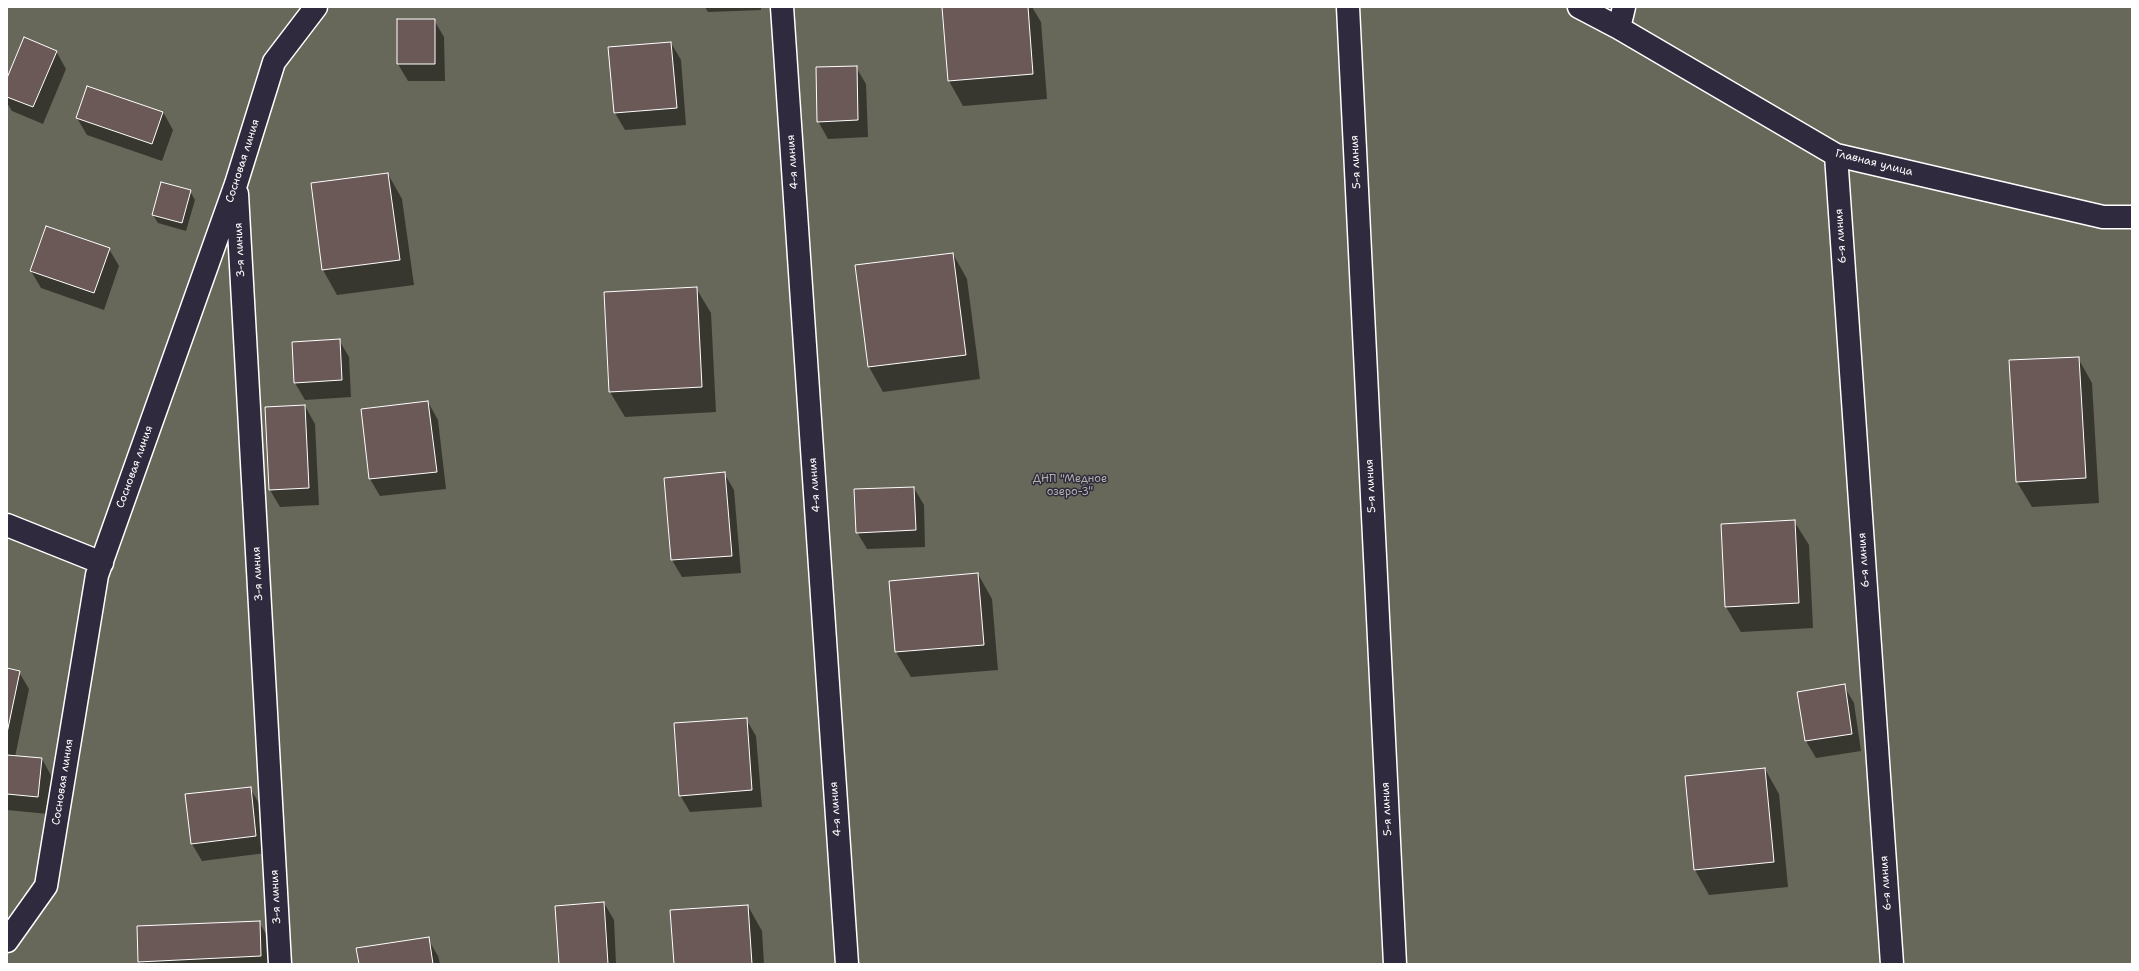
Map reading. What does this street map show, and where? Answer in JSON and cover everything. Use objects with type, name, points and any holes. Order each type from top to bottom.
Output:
[{"type":"street","name":"Сосновая линия","points":[[7,941],[46,886],[97,575],[236,184],[274,62],[316,7]]},
{"type":"street","name":"4-я линия","points":[[782,7],[847,964]]},
{"type":"street","name":"5-я линия","points":[[1348,7],[1394,964]]},
{"type":"street","name":"Главная улица","points":[[1579,7],[1619,28],[1836,155],[2103,217],[2132,217]]},
{"type":"street","points":[[1619,28],[1624,7]]},
{"type":"street","name":"6-я линия","points":[[1836,155],[1892,964]]},
{"type":"street","name":"3-я линия","points":[[236,184],[280,964]]},
{"type":"street","points":[[7,525],[102,563]]},
{"type":"green space","name":"ДНП \"Медное озеро-3\"","points":[[7,7],[2132,7],[2132,964],[7,964]]},
{"type":"building","points":[[942,7],[1028,7],[1033,74],[948,81]]},
{"type":"building","points":[[397,19],[435,19],[435,64],[397,64]]},
{"type":"building","points":[[24,37],[57,51],[33,107],[7,97],[7,78]]},
{"type":"building","points":[[671,42],[677,108],[614,113],[608,47]]},
{"type":"building","points":[[857,66],[858,120],[817,122],[816,67]]},
{"type":"building","points":[[87,86],[163,112],[152,144],[76,118]]},
{"type":"building","points":[[388,173],[400,260],[322,270],[311,183]]},
{"type":"building","points":[[161,182],[191,190],[182,223],[152,215]]},
{"type":"building","points":[[46,226],[110,248],[94,293],[30,271]]},
{"type":"building","points":[[953,253],[966,355],[868,367],[855,265]]},
{"type":"building","points":[[697,287],[702,387],[609,392],[604,292]]},
{"type":"building","points":[[340,339],[342,380],[294,383],[292,342]]},
{"type":"building","points":[[2079,357],[2086,478],[2016,482],[2009,360]]},
{"type":"building","points":[[428,401],[437,472],[369,479],[361,409]]},
{"type":"building","points":[[305,405],[309,488],[269,490],[265,407]]},
{"type":"building","points":[[725,472],[732,556],[671,560],[664,478]]},
{"type":"building","points":[[914,487],[916,530],[856,533],[854,489]]},
{"type":"building","points":[[1795,520],[1799,603],[1725,607],[1721,524]]},
{"type":"building","points":[[978,573],[984,645],[895,652],[889,581]]},
{"type":"building","points":[[7,668],[20,671],[7,733]]},
{"type":"building","points":[[1845,684],[1852,734],[1805,741],[1797,692]]},
{"type":"building","points":[[747,718],[752,790],[679,796],[674,723]]},
{"type":"building","points":[[7,755],[42,758],[38,797],[7,794]]},
{"type":"building","points":[[1765,768],[1774,862],[1694,870],[1685,776]]},
{"type":"building","points":[[251,787],[256,836],[191,844],[185,794]]},
{"type":"building","points":[[604,902],[608,964],[559,964],[555,906]]},
{"type":"building","points":[[748,905],[752,964],[674,964],[670,910]]},
{"type":"building","points":[[260,921],[261,956],[138,962],[137,926]]},
{"type":"building","points":[[429,937],[433,964],[359,964],[356,948]]}]
